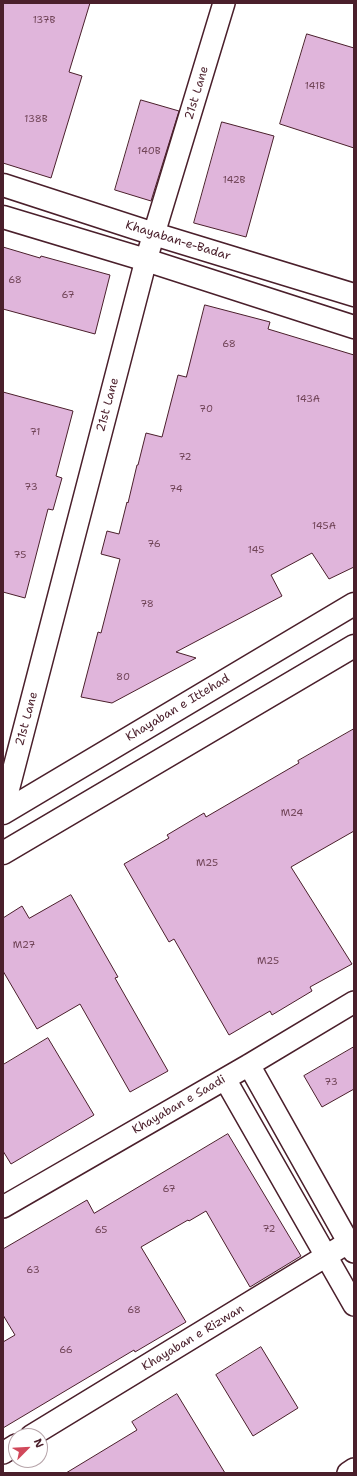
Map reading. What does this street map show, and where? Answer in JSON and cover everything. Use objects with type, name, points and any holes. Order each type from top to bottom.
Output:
[{"type":"main road","name":"Khayaban-e-Badar","points":[[3,185],[154,234],[354,295]]},
{"type":"main road","points":[[3,217],[146,260],[354,327]]},
{"type":"main road","name":"Khayaban e Ittehad","points":[[3,811],[354,604]]},
{"type":"main road","points":[[3,853],[354,646]]},
{"type":"street","name":"21st Lane","points":[[3,811],[146,260],[224,3]]},
{"type":"street","name":"Khayaban e Saadi","points":[[3,1207],[249,1065],[354,1002]]},
{"type":"street","points":[[249,1065],[352,1245]]},
{"type":"street","points":[[225,1079],[354,1305]]},
{"type":"street","name":"Khayaban e Rizwan","points":[[44,1428],[326,1257],[352,1245]]},
{"type":"street","points":[[348,1473],[354,1469]]},
{"type":"building","points":[[3,3],[90,3],[69,72],[82,76],[51,178],[3,163]]},
{"type":"building","points":[[307,34],[354,48],[354,148],[280,124]]},
{"type":"building","points":[[141,100],[179,111],[151,201],[115,190]]},
{"type":"building","points":[[222,122],[274,136],[246,237],[194,223]]},
{"type":"building","points":[[3,247],[40,258],[41,256],[110,275],[95,334],[3,309]]},
{"type":"building","points":[[205,305],[270,322],[268,329],[354,355],[354,567],[329,579],[312,553],[271,575],[282,596],[176,652],[196,658],[112,703],[81,697],[98,632],[101,633],[120,559],[101,554],[107,531],[119,534],[146,433],[162,437],[178,375],[186,377]]},
{"type":"building","points":[[3,392],[73,411],[56,476],[62,478],[53,510],[48,509],[25,598],[3,592]]},
{"type":"building","points":[[354,729],[354,831],[291,867],[352,964],[310,987],[312,991],[272,1015],[270,1011],[229,1035],[174,939],[169,942],[124,864],[169,838],[167,835],[204,813],[206,817]]},
{"type":"building","points":[[71,895],[118,977],[115,978],[168,1071],[130,1092],[80,1004],[37,1029],[3,971],[3,918],[22,906],[29,918]]},
{"type":"building","points":[[48,1038],[94,1115],[11,1164],[3,1151],[3,1065]]},
{"type":"building","points":[[354,1047],[354,1089],[322,1107],[304,1076]]},
{"type":"building","points":[[228,1134],[301,1256],[250,1287],[206,1211],[141,1247],[186,1322],[135,1352],[134,1350],[3,1428],[3,1342],[15,1335],[3,1315],[3,1249],[87,1200],[94,1213]]},
{"type":"building","points":[[261,1347],[298,1408],[253,1436],[216,1375]]},
{"type":"building","points":[[177,1394],[225,1473],[66,1473],[137,1430],[132,1422]]}]
